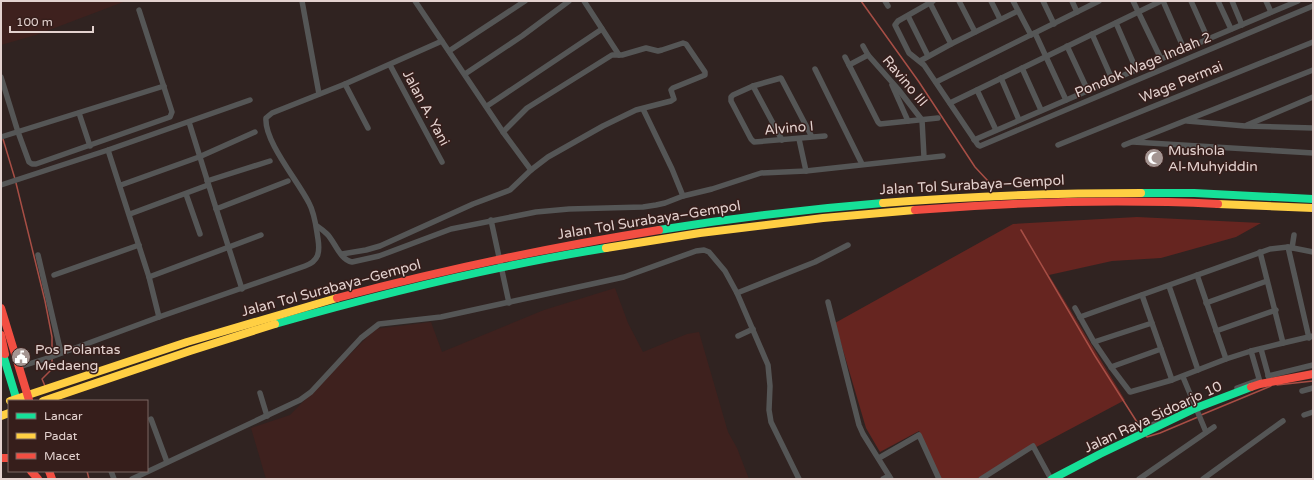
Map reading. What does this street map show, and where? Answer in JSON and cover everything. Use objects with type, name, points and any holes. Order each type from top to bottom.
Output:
[{"type":"main road","name":"Jalan Tol Surabaya–Gempol","points":[[13,400],[265,318],[366,290],[469,265],[572,244],[676,227],[780,213],[885,203],[1011,194],[1108,191],[1255,195],[1313,199]]},
{"type":"main road","name":"Jalan Tol Surabaya–Gempol","points":[[46,400],[158,361],[248,332],[370,299],[524,263],[616,246],[710,232],[812,220],[1009,204],[1142,202],[1246,203],[1313,208]]},
{"type":"main road","points":[[1,308],[4,333],[4,358]]},
{"type":"main road","points":[[1,317],[4,333],[19,367],[29,400]]},
{"type":"main road","points":[[1,348],[17,400]]},
{"type":"main road","name":"Jalan Raya Sidoarjo 10","points":[[1052,479],[1196,408],[1260,382],[1269,379],[1313,374]]},
{"type":"main road","points":[[32,472],[40,479]]},
{"type":"street","points":[[302,1],[319,94]]},
{"type":"street","points":[[415,1],[503,132],[532,170]]},
{"type":"street","points":[[450,51],[525,1]]},
{"type":"street","points":[[465,74],[522,36],[569,1]]},
{"type":"street","points":[[584,1],[619,55]]},
{"type":"street","points":[[959,1],[975,32]]},
{"type":"street","points":[[991,1],[1000,19]]},
{"type":"street","points":[[1013,1],[1046,57],[1066,100]]},
{"type":"street","points":[[1042,1],[1054,24]]},
{"type":"street","points":[[1072,1],[1077,12]]},
{"type":"street","points":[[936,82],[1099,1]]},
{"type":"street","points":[[1133,1],[1160,58]]},
{"type":"street","points":[[950,103],[1162,1],[1184,49]]},
{"type":"street","points":[[1191,1],[1208,39]]},
{"type":"street","points":[[1218,1],[1231,29]]},
{"type":"street","points":[[1232,1],[1242,24]]},
{"type":"street","points":[[1266,1],[1271,12]]},
{"type":"street","points":[[951,44],[931,2],[896,22],[895,25],[909,53],[920,61],[936,82],[974,140],[1160,58],[1298,1]]},
{"type":"street","name":"Pondok Wage Indah 2","points":[[974,140],[978,145],[982,146],[1313,6]]},
{"type":"street","points":[[1,77],[18,132],[29,162],[32,164],[90,146],[170,117],[172,112],[139,10]]},
{"type":"street","points":[[920,61],[1018,11]]},
{"type":"street","points":[[908,16],[928,56]]},
{"type":"street","points":[[1116,23],[1136,69]]},
{"type":"street","points":[[486,106],[602,29]]},
{"type":"street","points":[[1092,34],[1112,79]]},
{"type":"street","points":[[19,367],[51,357],[313,262],[318,256],[319,247],[317,226],[310,204],[279,154],[269,134],[266,118],[269,114],[345,84],[442,41]]},
{"type":"street","points":[[342,254],[380,246],[473,204],[505,192],[516,186],[548,157],[603,126],[636,110],[672,101],[674,99],[671,90],[673,88],[705,75],[705,72],[684,42],[658,51],[646,48],[619,55],[612,55],[522,112],[503,132]]},
{"type":"street","name":"Wage Permai","points":[[1058,145],[1313,42]]},
{"type":"street","name":"Ravino III","points":[[863,46],[868,55],[898,89],[922,120],[924,157]]},
{"type":"street","points":[[1067,46],[1088,91]]},
{"type":"street","points":[[849,65],[868,55]]},
{"type":"street","points":[[845,57],[879,123],[882,125],[938,118]]},
{"type":"street","name":"Jalan A. Yani","points":[[390,65],[442,162]]},
{"type":"street","points":[[1022,68],[1042,110]]},
{"type":"street","points":[[815,69],[862,164]]},
{"type":"street","points":[[1124,145],[1313,70]]},
{"type":"street","points":[[782,140],[753,86],[780,78],[783,79],[812,138]]},
{"type":"street","points":[[1001,78],[1019,120]]},
{"type":"street","points":[[891,82],[908,122]]},
{"type":"street","points":[[345,84],[368,128]]},
{"type":"street","points":[[1,137],[164,86]]},
{"type":"street","name":"Alvino I","points":[[753,86],[732,95],[731,98],[751,139],[756,143],[825,136]]},
{"type":"street","points":[[977,90],[996,130]]},
{"type":"street","points":[[1245,126],[1313,97]]},
{"type":"street","points":[[1,185],[108,150],[250,100]]},
{"type":"street","points":[[643,109],[683,196]]},
{"type":"street","points":[[79,113],[90,146]]},
{"type":"street","points":[[1185,121],[1245,126],[1313,128]]},
{"type":"street","points":[[189,122],[242,288]]},
{"type":"street","points":[[1306,128],[1313,125]]},
{"type":"street","points":[[121,185],[199,157],[255,132]]},
{"type":"street","points":[[800,138],[806,171]]},
{"type":"street","points":[[1131,142],[1313,153]]},
{"type":"street","points":[[108,150],[130,214],[149,277],[159,317]]},
{"type":"street","points":[[317,226],[327,234],[349,262],[358,261],[395,251],[451,229],[491,220],[536,212],[568,209],[650,206],[666,203],[683,196],[712,189],[761,173],[806,171],[943,156]]},
{"type":"street","points":[[130,214],[186,194],[208,183],[270,161]]},
{"type":"street","points":[[216,208],[288,181]]},
{"type":"street","points":[[186,194],[200,234]]},
{"type":"street","points":[[491,220],[509,303]]},
{"type":"street","points":[[149,277],[261,235]]},
{"type":"street","points":[[1075,308],[1094,342],[1130,392],[1183,377],[1226,359],[1283,343],[1311,337],[1290,247],[1294,235]]},
{"type":"street","points":[[54,275],[139,245]]},
{"type":"street","points":[[737,293],[815,262],[848,245]]},
{"type":"street","points":[[1080,317],[1260,252],[1275,248],[1290,247],[1313,252]]},
{"type":"street","points":[[148,471],[292,405],[305,397],[362,338],[379,324],[441,317],[624,277],[696,251],[704,250],[709,252],[721,266],[737,293],[753,329],[768,366],[770,386],[769,410],[771,422],[799,479]]},
{"type":"street","points":[[1260,252],[1276,310],[1283,343]]},
{"type":"street","points":[[38,255],[59,354]]},
{"type":"street","points":[[1197,275],[1226,359]]},
{"type":"street","points":[[1206,303],[1267,281]]},
{"type":"street","points":[[1169,286],[1198,370]]},
{"type":"street","points":[[1142,295],[1172,380]]},
{"type":"street","points":[[828,302],[859,425],[890,478],[883,479]]},
{"type":"street","points":[[1216,331],[1276,310]]},
{"type":"street","points":[[1094,342],[1152,323]]},
{"type":"street","points":[[738,336],[753,329]]},
{"type":"street","points":[[1111,367],[1161,349]]},
{"type":"street","points":[[1260,349],[1269,379],[1313,365]]},
{"type":"street","points":[[1251,352],[1260,382]]},
{"type":"street","points":[[1183,377],[1206,432]]},
{"type":"street","points":[[1302,391],[1313,388]]},
{"type":"street","points":[[260,393],[267,416]]},
{"type":"street","points":[[1304,415],[1313,412]]},
{"type":"street","points":[[151,419],[167,462]]},
{"type":"street","points":[[1203,479],[1283,421]]},
{"type":"street","points":[[1139,479],[1214,427]]},
{"type":"street","points":[[879,458],[919,435],[939,479]]},
{"type":"street","points":[[981,479],[1033,446],[1052,479]]},
{"type":"street","points":[[132,479],[144,473],[147,479]]},
{"type":"shaded area","points":[[1,1],[126,1],[36,35],[1,45]]},
{"type":"shaded area","points":[[1137,217],[1261,223],[1236,237],[1161,258],[1112,261],[1049,275],[1125,400],[976,479],[940,479],[919,431],[880,452],[866,428],[835,323],[1013,224]]},
{"type":"shaded area","points":[[615,288],[628,323],[643,352],[687,334],[699,332],[728,432],[737,448],[749,479],[266,479],[251,428],[290,415],[375,329],[431,322],[442,352],[544,310]]},
{"type":"waterway","points":[[861,1],[919,82],[975,167],[988,181]]},
{"type":"waterway","points":[[3,139],[15,179]]},
{"type":"waterway","points":[[16,183],[45,301],[52,337],[52,355]]},
{"type":"waterway","points":[[1021,230],[1095,356],[1142,430]]},
{"type":"waterway","points":[[45,386],[42,379],[52,369],[52,359]]},
{"type":"waterway","points":[[1277,385],[1313,381]]},
{"type":"waterway","points":[[1201,415],[1271,386]]},
{"type":"waterway","points":[[1145,435],[1147,437],[1160,433],[1198,417]]},
{"type":"waterway","points":[[87,472],[89,479]]},
{"type":"traffic: fast","points":[[1141,193],[1194,193],[1313,199]]},
{"type":"traffic: fast","points":[[659,230],[771,214],[883,203]]},
{"type":"traffic: fast","points":[[275,324],[440,281],[523,263],[606,248]]},
{"type":"traffic: fast","points":[[1,348],[17,400]]},
{"type":"traffic: fast","points":[[1052,479],[1196,408],[1251,387]]},
{"type":"traffic: slow","points":[[883,203],[1012,195],[1141,193]]},
{"type":"traffic: slow","points":[[1218,204],[1313,208]]},
{"type":"traffic: slow","points":[[606,248],[700,233],[823,218],[915,210]]},
{"type":"traffic: slow","points":[[13,400],[187,342],[337,298]]},
{"type":"traffic: slow","points":[[46,400],[275,324]]},
{"type":"traffic: slow","points":[[1,416],[8,413]]},
{"type":"traffic: jam","points":[[915,210],[1066,202],[1180,202],[1218,204]]},
{"type":"traffic: jam","points":[[337,298],[497,260],[659,230]]},
{"type":"traffic: jam","points":[[1,308],[29,400]]},
{"type":"traffic: jam","points":[[1,335],[5,354]]},
{"type":"traffic: jam","points":[[1251,387],[1313,374]]},
{"type":"traffic: jam","points":[[1,458],[8,458]]},
{"type":"traffic: jam","points":[[32,472],[38,479]]},
{"type":"traffic: jam","points":[[49,472],[52,479]]},
{"type":"place","name":"Mushola Al-Muhyiddin","points":[[1154,158]]},
{"type":"place","name":"Pos Polantas Medaeng","points":[[21,357]]}]
